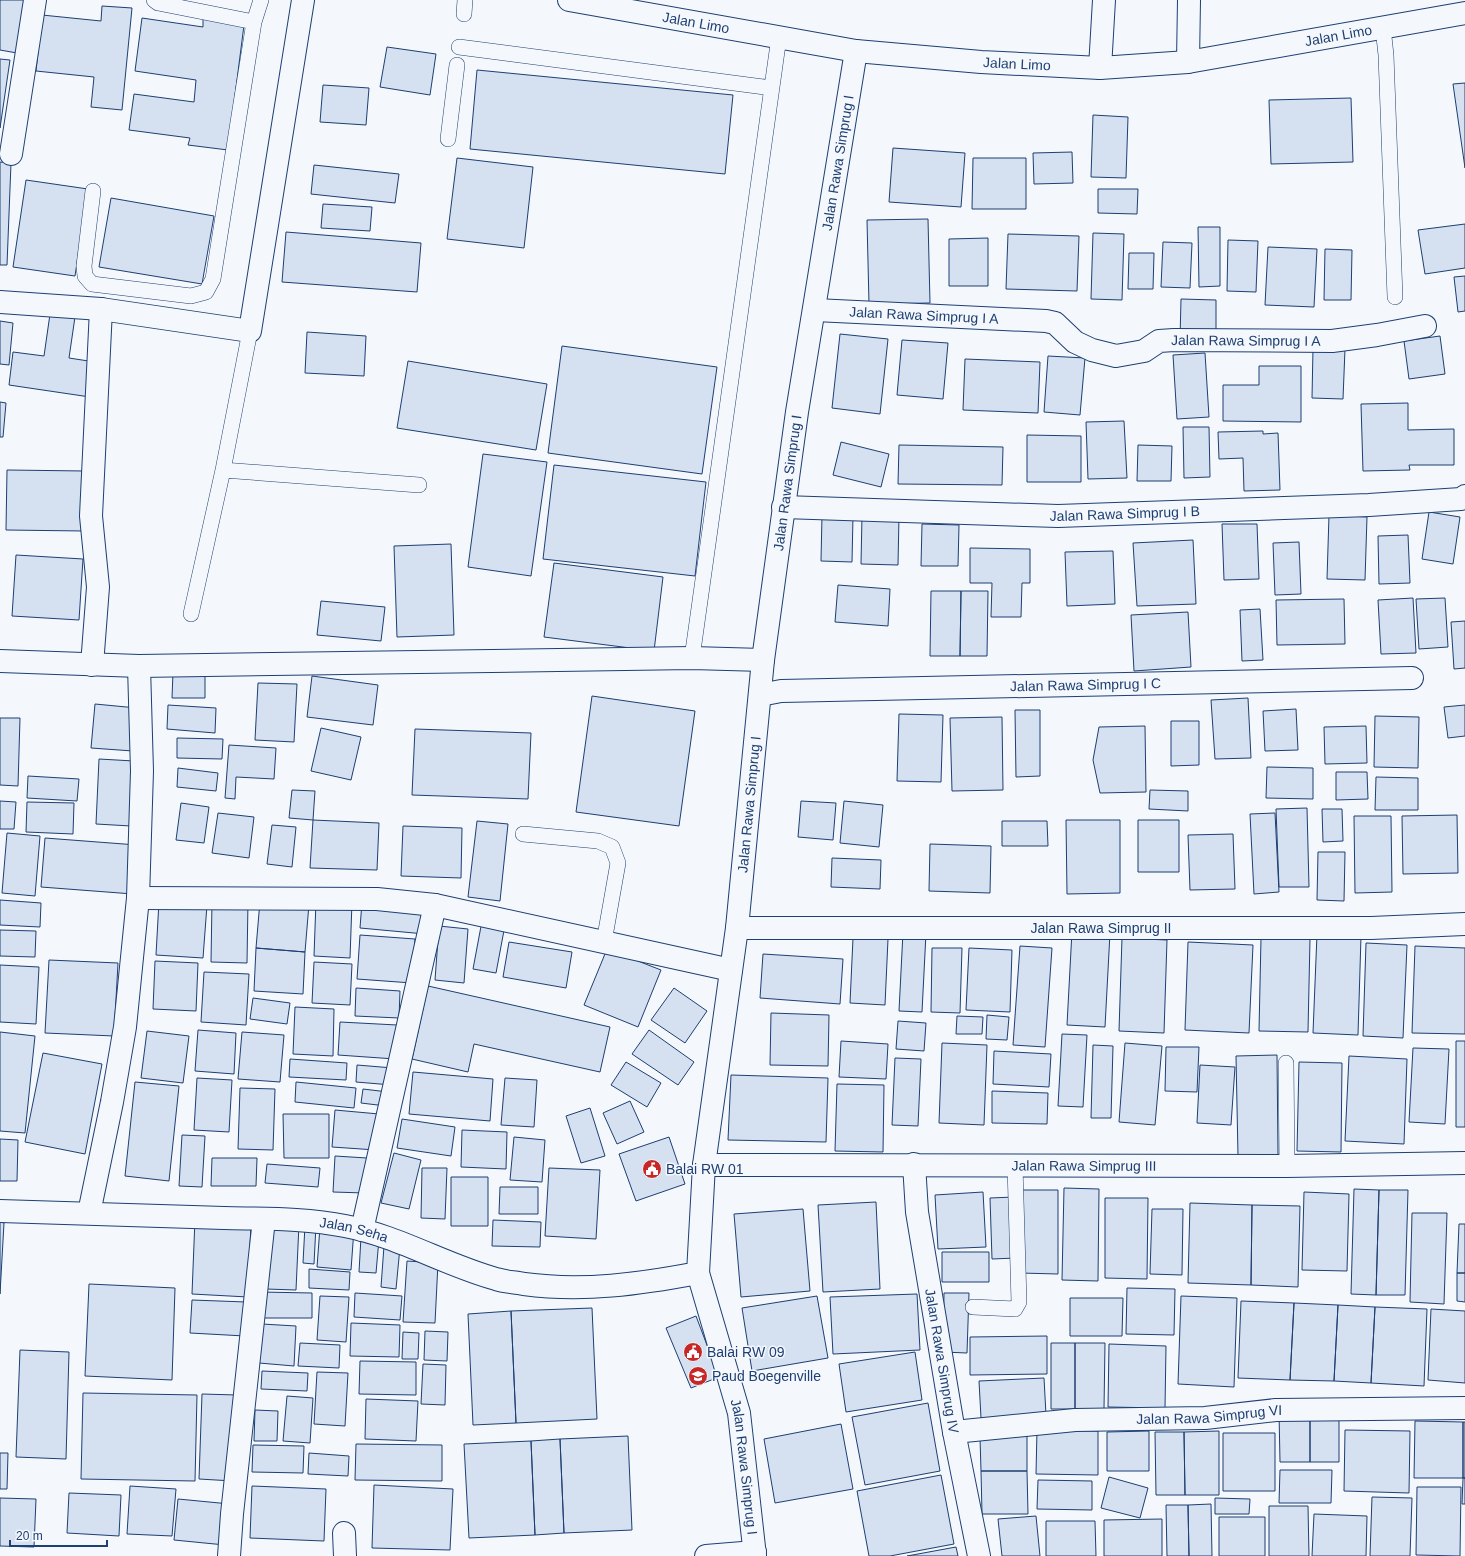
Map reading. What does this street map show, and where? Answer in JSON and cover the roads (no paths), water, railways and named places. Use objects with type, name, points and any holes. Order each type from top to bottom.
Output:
[{"type":"street","points":[[10,154],[35,0]]},
{"type":"street","points":[[0,302],[101,308],[250,331],[303,0]]},
{"type":"street","name":"Jalan Limo","points":[[569,0],[856,51],[981,62],[1100,68],[1188,62],[1465,14]]},
{"type":"street","points":[[1100,68],[1104,0]]},
{"type":"street","points":[[1188,62],[1189,0]]},
{"type":"street","name":"Jalan Rawa Simprug I","points":[[755,1554],[739,1413],[698,1273],[704,1165],[737,928],[763,660],[783,507],[856,51]]},
{"type":"street","points":[[92,665],[98,587],[92,516],[96,388],[101,308]]},
{"type":"street","name":"Jalan Rawa Simprug I A","points":[[815,310],[1046,321],[1055,323],[1075,342],[1092,350],[1116,356],[1144,351],[1159,341],[1332,341],[1377,335],[1425,326]]},
{"type":"street","name":"Jalan Rawa Simprug I B","points":[[783,507],[1058,516],[1369,505],[1461,500],[1465,496]]},
{"type":"street","points":[[0,662],[139,666],[692,658],[763,660]]},
{"type":"street","points":[[89,1213],[112,1102],[125,1027],[138,898],[142,772],[139,666]]},
{"type":"street","name":"Jalan Rawa Simprug I C","points":[[760,695],[781,691],[1412,678]]},
{"type":"street","points":[[138,898],[377,900],[435,905],[731,970]]},
{"type":"street","points":[[362,1230],[435,905]]},
{"type":"street","name":"Jalan Rawa Simprug II","points":[[737,928],[1371,928],[1465,924]]},
{"type":"street","name":"Jalan Rawa Simprug III","points":[[704,1165],[914,1164],[1015,1166],[1287,1166],[1465,1163]]},
{"type":"street","name":"Jalan Rawa Simprug IV","points":[[914,1164],[917,1212],[954,1432],[980,1556]]},
{"type":"street","name":"Jalan Seha","points":[[0,1211],[318,1222],[362,1230],[498,1280],[541,1286],[583,1288],[640,1284],[698,1273]]},
{"type":"street","points":[[229,1556],[232,1514],[264,1220]]},
{"type":"street","name":"Jalan Rawa Simprug VI","points":[[954,1432],[1075,1420],[1205,1418],[1276,1410],[1465,1408]]},
{"type":"street","points":[[344,1533],[345,1556]]},
{"type":"street","points":[[706,1556],[755,1554]]},
{"type":"lane","points":[[154,0],[158,3],[254,22]]},
{"type":"lane","points":[[93,191],[84,266],[85,276],[92,284],[191,296],[206,292],[213,279],[254,22],[261,0]]},
{"type":"lane","points":[[1383,28],[1386,55],[1395,297]]},
{"type":"lane","points":[[692,658],[779,37]]},
{"type":"lane","points":[[459,46],[772,88]]},
{"type":"lane","points":[[448,139],[457,65]]},
{"type":"lane","points":[[191,614],[223,470],[250,331]]},
{"type":"lane","points":[[223,470],[419,485]]},
{"type":"lane","points":[[523,834],[598,841],[612,848],[618,863],[604,942]]},
{"type":"lane","points":[[1286,1063],[1287,1166]]},
{"type":"lane","points":[[974,1307],[1015,1308],[1019,1302],[1015,1166]]},
{"type":"place","name":"Balai RW 01","points":[[652,1169]]},
{"type":"place","name":"Balai RW 09","points":[[693,1352]]},
{"type":"place","name":"Paud Boegenville","points":[[698,1376]]}]
